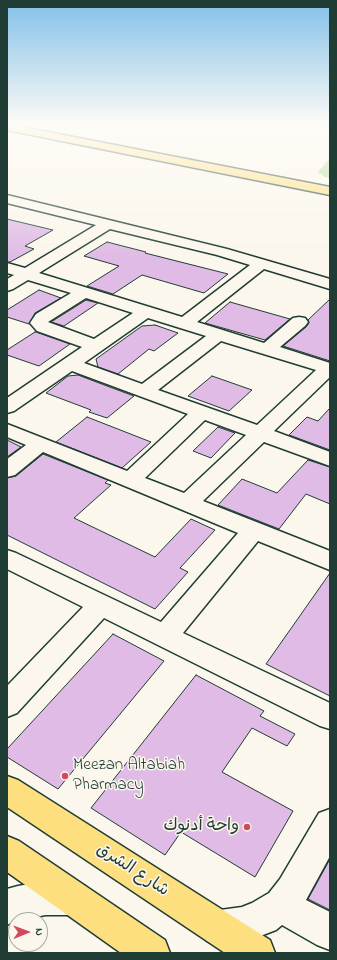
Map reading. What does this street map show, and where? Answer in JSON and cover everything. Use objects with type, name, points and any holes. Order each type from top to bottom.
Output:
[{"type":"main road","points":[[218,169],[330,191]]},
{"type":"main road","points":[[255,169],[324,182]]},
{"type":"main road","points":[[254,176],[267,174],[298,180],[324,182]]},
{"type":"main road","name":"شارع الشرق","points":[[7,790],[256,953]]},
{"type":"main road","points":[[7,852],[152,953]]},
{"type":"street","points":[[7,199],[106,225],[263,263],[330,284]]},
{"type":"street","points":[[7,286],[106,225]]},
{"type":"street","points":[[185,323],[263,263]]},
{"type":"street","points":[[7,268],[329,369],[188,503]]},
{"type":"street","points":[[84,292],[42,318],[39,323],[43,327],[96,346]]},
{"type":"street","points":[[7,407],[147,311]]},
{"type":"street","points":[[267,349],[299,322]]},
{"type":"street","points":[[144,391],[219,334]]},
{"type":"street","points":[[70,364],[330,459]]},
{"type":"street","points":[[130,480],[202,412]]},
{"type":"street","points":[[7,430],[330,561]]},
{"type":"street","points":[[7,470],[40,444]]},
{"type":"street","points":[[165,636],[254,530]]},
{"type":"street","points":[[7,559],[330,717]]},
{"type":"street","points":[[7,705],[101,605]]},
{"type":"street","points":[[220,928],[242,925],[263,917],[281,905],[292,891],[330,824]]},
{"type":"street","points":[[7,907],[46,898],[73,898]]},
{"type":"street","points":[[281,905],[330,932]]},
{"type":"green space","points":[[321,169],[330,169],[330,178],[325,177],[318,172]]},
{"type":"building","points":[[7,219],[53,230],[25,246],[34,249],[10,262],[7,262]]},
{"type":"building","points":[[107,242],[228,274],[204,293],[142,275],[113,294],[87,286],[119,266],[84,256]]},
{"type":"building","points":[[39,290],[61,298],[35,313],[29,324],[7,317],[7,310]]},
{"type":"building","points":[[330,299],[330,361],[283,346],[306,327],[309,323],[308,320]]},
{"type":"building","points":[[86,300],[98,303],[64,326],[51,322]]},
{"type":"building","points":[[230,302],[290,319],[265,340],[205,323]]},
{"type":"building","points":[[155,325],[178,333],[154,351],[149,349],[118,374],[98,367],[96,359],[142,326]]},
{"type":"building","points":[[35,332],[70,344],[39,366],[7,355],[7,350]]},
{"type":"building","points":[[78,375],[134,396],[107,418],[89,412],[91,410],[46,393],[68,376]]},
{"type":"building","points":[[212,376],[252,390],[229,411],[188,396]]},
{"type":"building","points":[[330,408],[330,450],[289,435],[307,417],[318,421]]},
{"type":"building","points":[[87,417],[151,442],[122,468],[56,442]]},
{"type":"building","points":[[218,427],[235,433],[211,458],[193,451]]},
{"type":"building","points":[[7,440],[21,447],[7,457]]},
{"type":"building","points":[[43,454],[108,480],[105,483],[111,485],[74,518],[155,557],[191,519],[215,530],[180,568],[188,572],[155,609],[7,535],[7,478],[16,476]]},
{"type":"building","points":[[308,460],[330,467],[330,504],[306,494],[279,529],[218,505],[242,479],[277,493]]},
{"type":"building","points":[[330,573],[330,696],[266,664]]},
{"type":"building","points":[[113,634],[164,661],[58,789],[7,757],[7,749]]},
{"type":"building","points":[[196,675],[264,711],[260,716],[295,734],[287,746],[252,728],[222,772],[293,811],[255,877],[181,832],[165,855],[91,808]]},
{"type":"building","points":[[330,859],[330,910],[308,899]]},
{"type":"place","name":"Meezan Altabiah Pharmacy","points":[[65,776]]},
{"type":"place","name":"واحة أدنوك","points":[[247,827]]}]
